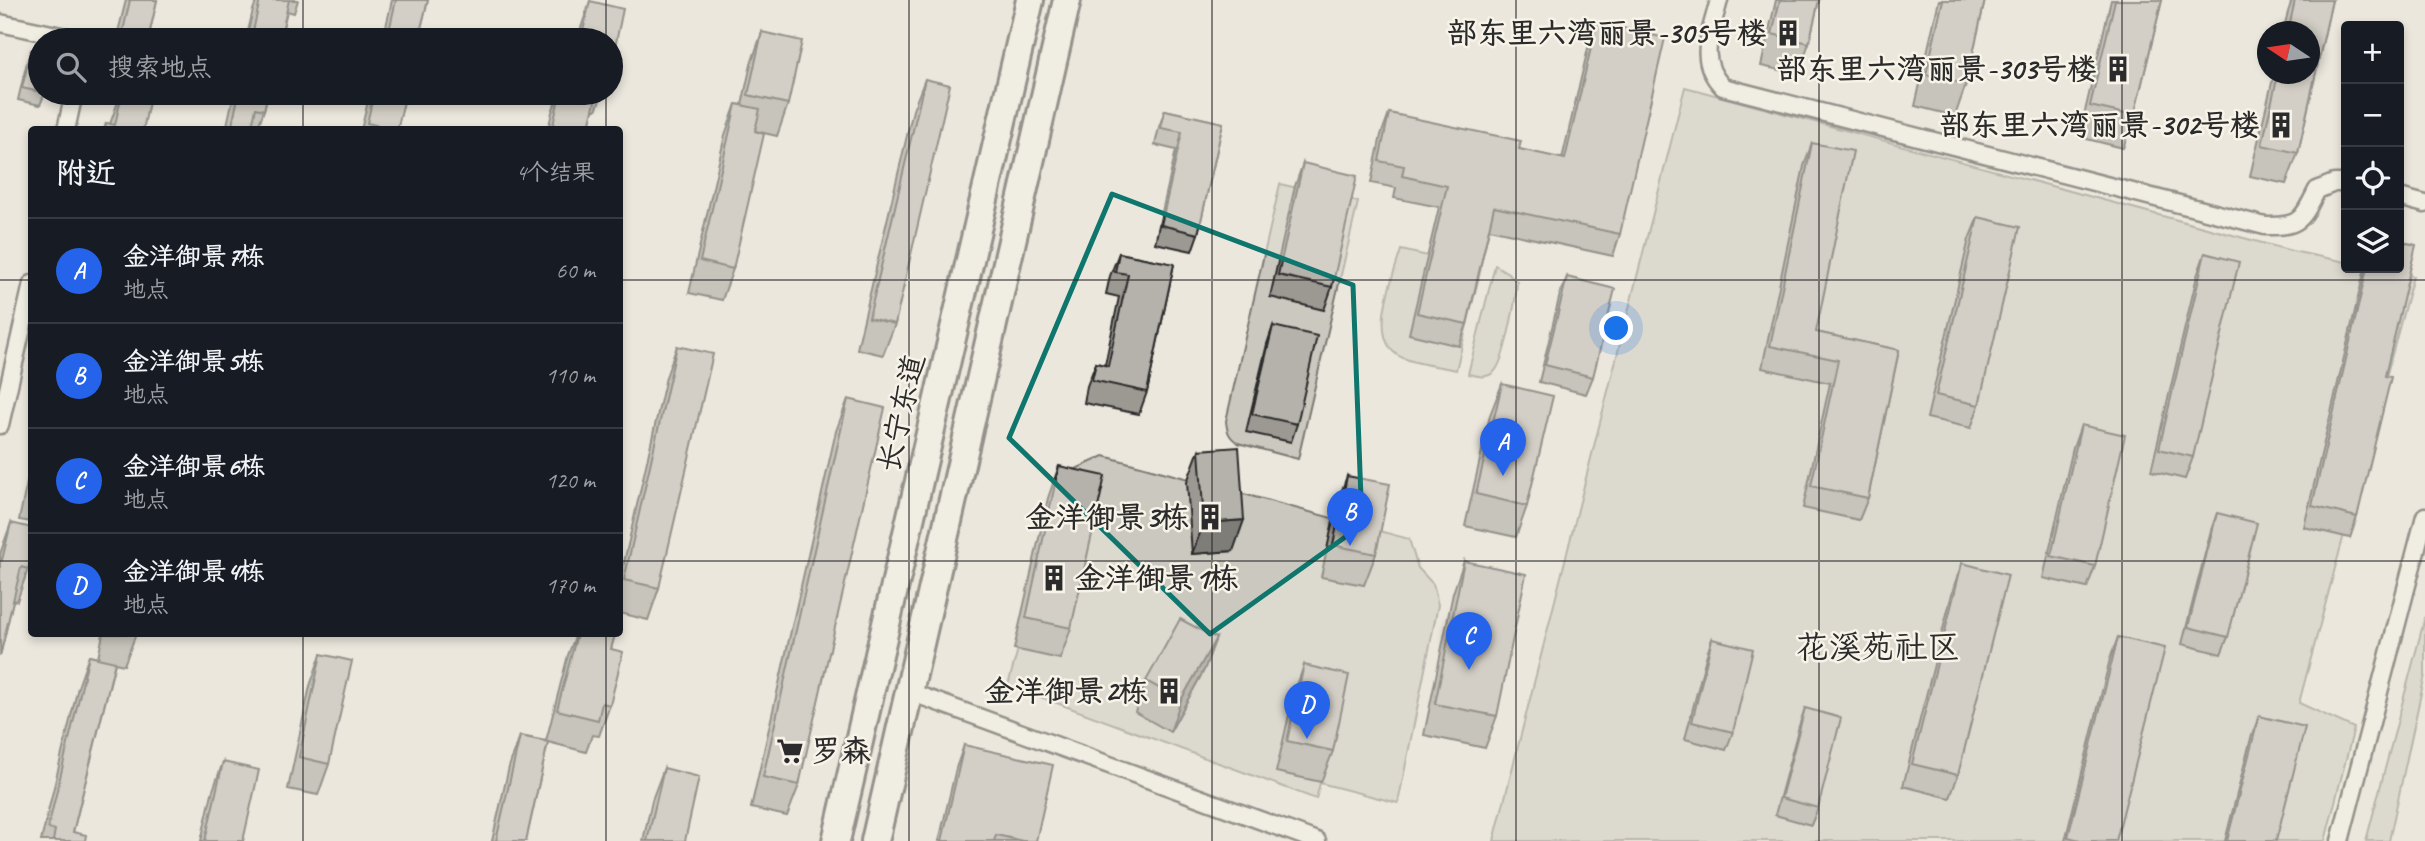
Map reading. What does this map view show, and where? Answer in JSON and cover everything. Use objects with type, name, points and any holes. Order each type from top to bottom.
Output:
[{"type":"main road","name":"长宁东道","points":[[835,841],[1030,0]]},
{"type":"main road","points":[[875,841],[1067,0]]},
{"type":"street","points":[[1719,0],[1706,55],[1711,76],[1723,87],[2265,226],[2287,226],[2304,216],[2317,190],[2341,183]]},
{"type":"street","points":[[0,23],[28,29]]},
{"type":"street","points":[[67,126],[71,105]]},
{"type":"street","points":[[2404,198],[2425,204]]},
{"type":"street","points":[[0,425],[28,302]]},
{"type":"street","points":[[2340,841],[2425,516]]},
{"type":"street","points":[[910,692],[1317,841]]},
{"type":"highlighted area","points":[[1112,194],[1353,285],[1362,525],[1210,634],[1009,438]]},
{"type":"shaded area","points":[[1685,87],[2292,251],[2341,261],[2341,273],[2399,273],[2413,276],[2299,703],[2354,728],[2325,841],[1494,841]]},
{"type":"shaded area","points":[[1280,184],[1358,202],[1298,459],[1238,443],[1229,434],[1226,421]]},
{"type":"shaded area","points":[[1401,250],[1481,268],[1456,370],[1403,358],[1392,350],[1386,339],[1385,308]]},
{"type":"shaded area","points":[[1495,265],[1517,282],[1506,344],[1494,372],[1485,376],[1468,374]]},
{"type":"shaded area","points":[[1104,456],[1409,539],[1418,568],[1433,584],[1438,605],[1398,803],[1320,783],[1316,799],[1008,685],[1067,473]]},
{"type":"shaded area","points":[[2425,617],[2425,675],[2389,841],[2366,841]]},
{"type":"building","points":[[130,0],[157,0],[151,28],[124,28]]},
{"type":"building","points":[[260,0],[289,0],[283,28],[254,28]]},
{"type":"building","points":[[396,0],[428,0],[421,28],[390,28]]},
{"type":"building","points":[[1780,0],[1819,0],[1809,43],[1772,34]]},
{"type":"building","points":[[1943,0],[1985,0],[1966,84],[1926,75]]},
{"type":"building","name":"部东里六湾丽景-303号楼","points":[[2115,0],[2162,0],[2134,116],[2090,106]]},
{"type":"building","points":[[2295,0],[2332,0],[2320,54],[2320,21],[2290,21]]},
{"type":"building","points":[[590,1],[623,9],[619,28],[584,28]]},
{"type":"building","points":[[1597,22],[1665,38],[1620,234],[1494,207],[1467,324],[1417,313],[1447,186],[1402,176],[1404,166],[1379,161],[1389,113],[1521,141],[1519,149],[1565,159]]},
{"type":"building","points":[[762,32],[802,41],[788,104],[748,95]]},
{"type":"building","points":[[28,63],[28,89],[22,88]]},
{"type":"building","points":[[925,79],[950,85],[895,324],[869,318]]},
{"type":"building","points":[[2276,84],[2313,84],[2298,153],[2262,145]]},
{"type":"building","points":[[736,104],[760,109],[755,131],[764,134],[733,269],[700,261]]},
{"type":"building","points":[[119,105],[148,105],[144,126],[106,126],[106,123],[115,125]]},
{"type":"building","points":[[236,105],[265,105],[264,110],[256,108],[252,126],[232,126]]},
{"type":"building","points":[[371,105],[403,105],[398,126],[367,123]]},
{"type":"building","points":[[557,105],[594,105],[589,126],[553,126]]},
{"type":"building","points":[[1165,110],[1223,123],[1198,234],[1161,225],[1182,132],[1161,128]]},
{"type":"building","points":[[1812,143],[1853,151],[1816,332],[1899,350],[1868,498],[1811,486],[1838,360],[1770,346]]},
{"type":"building","points":[[1303,163],[1357,176],[1332,287],[1278,275]]},
{"type":"building","points":[[1978,217],[2020,227],[1979,405],[1936,395]]},
{"type":"building","points":[[2404,242],[2416,245],[2385,376],[2391,377],[2357,517],[2312,506],[2366,273],[2404,273]]},
{"type":"building","points":[[1119,253],[1174,264],[1147,392],[1092,380],[1096,363],[1108,366],[1128,274],[1115,272]]},
{"type":"building","points":[[2205,253],[2239,262],[2193,457],[2159,449]]},
{"type":"building","points":[[1567,277],[1615,289],[1593,377],[1545,365]]},
{"type":"building","points":[[1273,326],[1317,336],[1297,424],[1252,414]]},
{"type":"building","points":[[677,346],[713,354],[659,588],[624,580]]},
{"type":"building","points":[[1502,384],[1553,396],[1527,506],[1476,494]]},
{"type":"building","points":[[848,399],[885,408],[799,785],[763,777]]},
{"type":"building","points":[[2081,425],[2125,435],[2095,566],[2051,556]]},
{"type":"building","points":[[1239,447],[1244,520],[1204,523],[1199,450]]},
{"type":"building","name":"金洋御景1栋","points":[[1059,466],[1105,476],[1071,628],[1026,618]]},
{"type":"building","points":[[1347,476],[1390,484],[1376,554],[1333,545]]},
{"type":"building","points":[[2217,513],[2257,523],[2228,637],[2188,627]]},
{"type":"building","points":[[11,523],[28,527],[28,569],[21,567],[0,656],[0,559],[2,560]]},
{"type":"building","points":[[1464,561],[1526,574],[1497,716],[1435,704]]},
{"type":"building","points":[[1962,563],[2008,575],[1958,775],[1912,764]]},
{"type":"building","points":[[1180,619],[1216,638],[1181,700],[1146,681]]},
{"type":"building","points":[[576,637],[614,637],[611,649],[623,652],[610,705],[602,703],[598,720],[557,710]]},
{"type":"building","points":[[2118,637],[2165,648],[2116,841],[2084,841],[2068,837]]},
{"type":"building","points":[[1712,639],[1753,649],[1733,732],[1692,722]]},
{"type":"building","points":[[321,654],[352,661],[329,764],[299,757]]},
{"type":"building","points":[[89,656],[115,662],[73,832],[86,835],[85,841],[53,841],[55,830],[48,828]]},
{"type":"building","points":[[1304,665],[1349,675],[1333,751],[1287,741]]},
{"type":"building","points":[[1805,708],[1841,718],[1818,808],[1781,798]]},
{"type":"building","points":[[2259,716],[2305,727],[2276,841],[2227,841]]},
{"type":"building","points":[[520,736],[548,742],[526,841],[496,841]]},
{"type":"building","points":[[964,745],[1053,765],[1036,841],[996,835],[994,841],[942,841]]},
{"type":"building","points":[[223,762],[259,770],[243,841],[205,841]]},
{"type":"building","points":[[664,768],[699,777],[685,841],[647,841]]},
{"type":"place","name":"部东里六湾丽景-305号楼","points":[[1788,33]]},
{"type":"place","name":"部东里六湾丽景-303号楼","points":[[2118,69]]},
{"type":"place","name":"部东里六湾丽景-302号楼","points":[[2281,125]]},
{"type":"place","name":"金洋御景7栋","points":[[1503,476]]},
{"type":"place","name":"金洋御景3栋","points":[[1210,517]]},
{"type":"place","name":"金洋御景5栋","points":[[1350,546]]},
{"type":"place","name":"金洋御景1栋","points":[[1054,578]]},
{"type":"place","name":"金洋御景6栋","points":[[1469,670]]},
{"type":"place","name":"金洋御景2栋","points":[[1169,691]]},
{"type":"place","name":"金洋御景4栋","points":[[1307,739]]},
{"type":"place","name":"罗森","points":[[790,751]]},
{"type":"district","name":"花溪苑社区","points":[[1878,647]]}]
